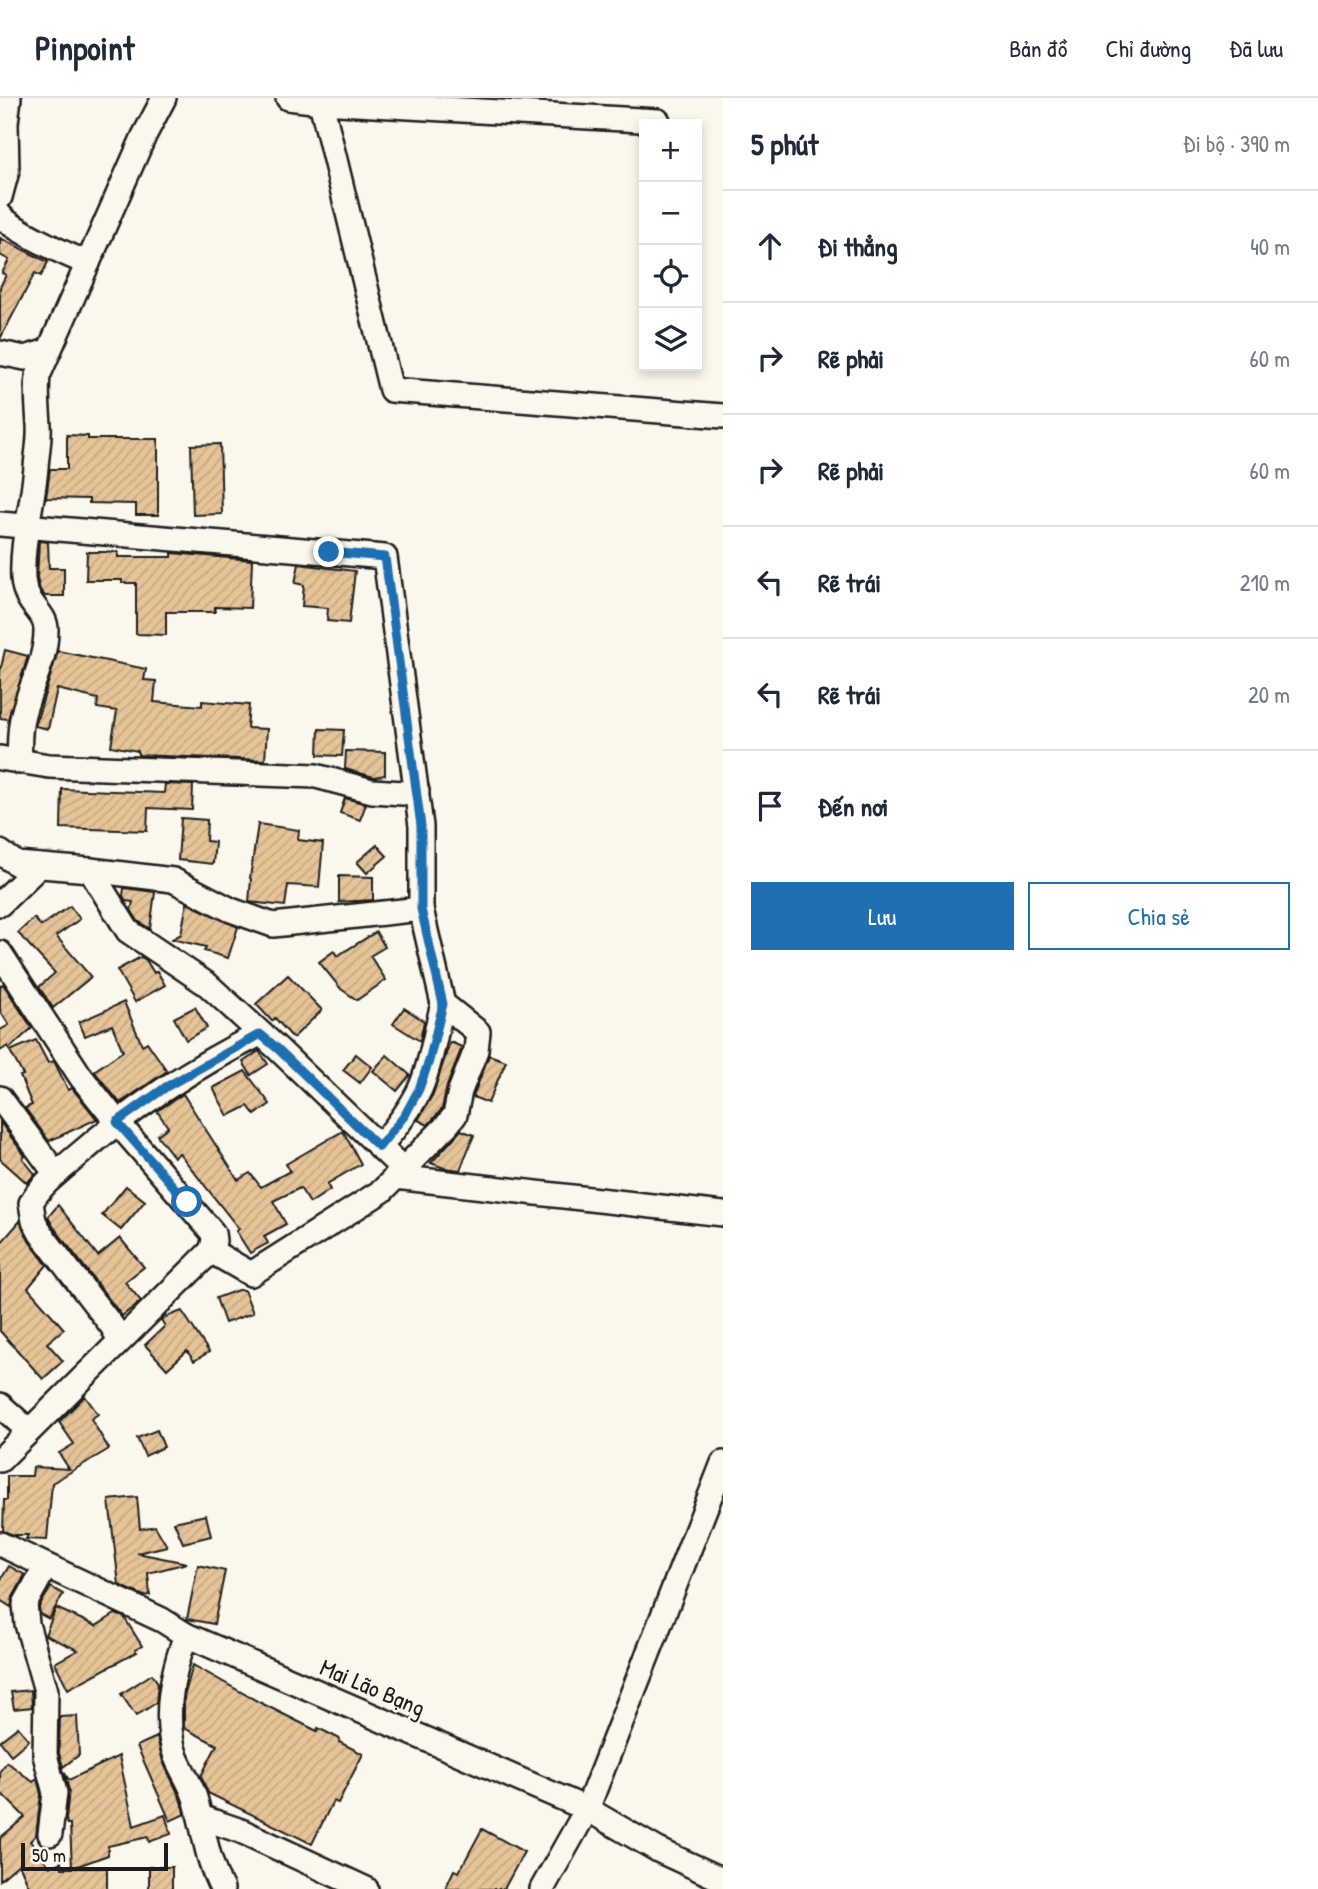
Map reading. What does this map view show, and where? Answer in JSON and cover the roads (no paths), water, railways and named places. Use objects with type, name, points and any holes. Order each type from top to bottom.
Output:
[{"type":"street","points":[[0,197],[8,159],[6,123],[9,98]]},
{"type":"street","points":[[164,98],[144,136],[48,351],[37,383],[39,434],[34,486],[25,526],[24,591],[47,626],[41,659],[23,715],[19,741],[10,760],[49,766],[107,766],[170,772],[316,776],[372,791],[417,791]]},
{"type":"street","points":[[288,98],[639,120]]},
{"type":"street","points":[[320,100],[391,390],[723,416]]},
{"type":"street","points":[[0,215],[23,232],[88,263]]},
{"type":"street","points":[[0,353],[25,358],[48,351]]},
{"type":"street","points":[[0,524],[385,557],[421,826],[421,909],[443,1004],[419,1089],[405,1115],[379,1147]]},
{"type":"street","points":[[0,852],[17,864],[173,880],[231,910],[273,925],[421,909]]},
{"type":"street","points":[[0,904],[39,866]]},
{"type":"street","points":[[90,870],[128,931],[208,985],[379,1147],[399,1173],[723,1214]]},
{"type":"street","points":[[0,953],[80,1077],[204,1219],[213,1233],[211,1251],[0,1460]]},
{"type":"street","points":[[211,1251],[251,1274],[382,1191],[455,1115],[460,1091],[476,1050],[478,1032],[443,1004]]},
{"type":"street","points":[[120,1340],[41,1234],[34,1221],[31,1203],[56,1174],[117,1122],[166,1087],[260,1034]]},
{"type":"street","points":[[0,1098],[56,1174]]},
{"type":"street","points":[[0,1405],[29,1431]]},
{"type":"street","points":[[542,1889],[587,1809],[723,1463]]},
{"type":"street","name":"Mai Lão Bạng","points":[[0,1544],[162,1620],[186,1635],[587,1809],[658,1850],[723,1880]]},
{"type":"street","points":[[46,1566],[25,1604],[27,1624],[46,1691],[45,1755],[55,1793],[50,1834]]},
{"type":"street","points":[[186,1635],[176,1666],[169,1715],[176,1755],[193,1792],[211,1864],[222,1889]]},
{"type":"street","points":[[200,1817],[241,1831],[366,1889]]}]
